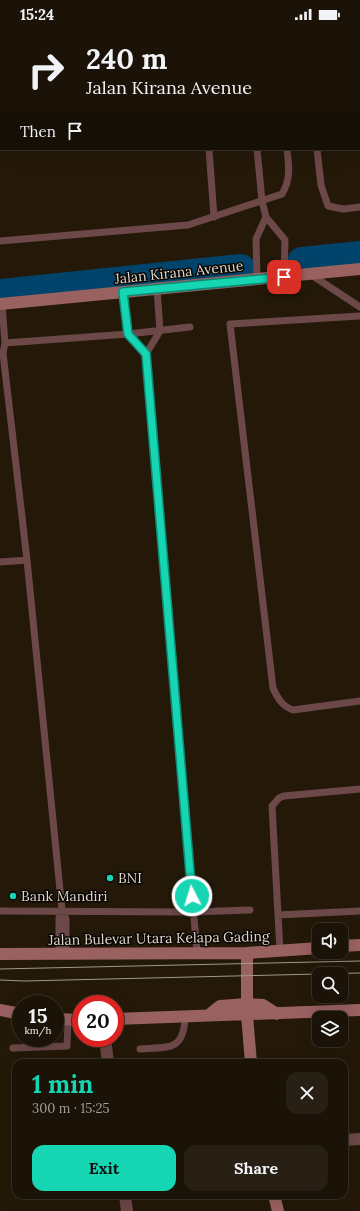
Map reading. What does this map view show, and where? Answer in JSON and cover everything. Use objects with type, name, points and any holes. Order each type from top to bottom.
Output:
[{"type":"main road","name":"Jalan Kirana Avenue","points":[[1,304],[360,269]]},
{"type":"main road","points":[[348,946],[360,945]]},
{"type":"main road","name":"Jalan Bulevar Utara Kelapa Gading","points":[[0,954],[62,955],[198,952],[247,953],[312,949]]},
{"type":"main road","points":[[247,953],[247,1010],[251,1059]]},
{"type":"main road","points":[[0,1010],[12,1012]]},
{"type":"main road","points":[[124,1019],[185,1017],[247,1010],[277,1014],[360,1010]]},
{"type":"main road","points":[[64,1020],[72,1020]]},
{"type":"main road","points":[[275,1199],[278,1211]]},
{"type":"street","points":[[106,1047],[108,1059]]},
{"type":"street","points":[[348,1140],[360,1139]]},
{"type":"street","points":[[126,1199],[127,1211]]},
{"type":"lane","points":[[209,150],[214,217]]},
{"type":"lane","points":[[257,150],[262,201],[266,217],[285,240],[284,277]]},
{"type":"lane","points":[[0,241],[188,225],[214,217],[282,194],[288,184],[290,171],[287,150]]},
{"type":"lane","points":[[317,150],[321,185],[328,206],[343,209],[360,207]]},
{"type":"lane","points":[[257,279],[256,240],[266,217]]},
{"type":"lane","points":[[309,274],[360,307]]},
{"type":"lane","points":[[157,289],[160,331],[146,354],[193,912],[198,952]]},
{"type":"lane","points":[[123,292],[128,334],[146,354]]},
{"type":"lane","points":[[1,304],[5,343],[2,362],[28,560],[62,910],[59,918],[62,955]]},
{"type":"lane","points":[[360,316],[230,324],[273,688],[283,705],[293,710],[360,701]]},
{"type":"lane","points":[[5,343],[128,334],[190,327]]},
{"type":"lane","points":[[0,562],[28,560]]},
{"type":"lane","points":[[280,951],[272,806],[279,798],[284,796],[360,788]]},
{"type":"lane","points":[[0,911],[62,910],[193,912],[250,910]]},
{"type":"lane","points":[[278,914],[360,912]]},
{"type":"lane","points":[[140,1049],[167,1047],[176,1044],[182,1038],[185,1017]]},
{"type":"lane","points":[[13,1048],[67,1046],[68,1020]]},
{"type":"waterway","points":[[302,262],[360,256]]},
{"type":"waterway","points":[[0,294],[241,269]]},
{"type":"tram line","points":[[0,969],[360,961]]},
{"type":"tram line","points":[[0,980],[24,981],[360,973]]},
{"type":"place","name":"BNI","points":[[110,878]]},
{"type":"place","name":"Bank Mandiri","points":[[13,896]]},
{"type":"route","points":[[192,896],[146,354],[128,334],[123,292],[284,277]]}]
